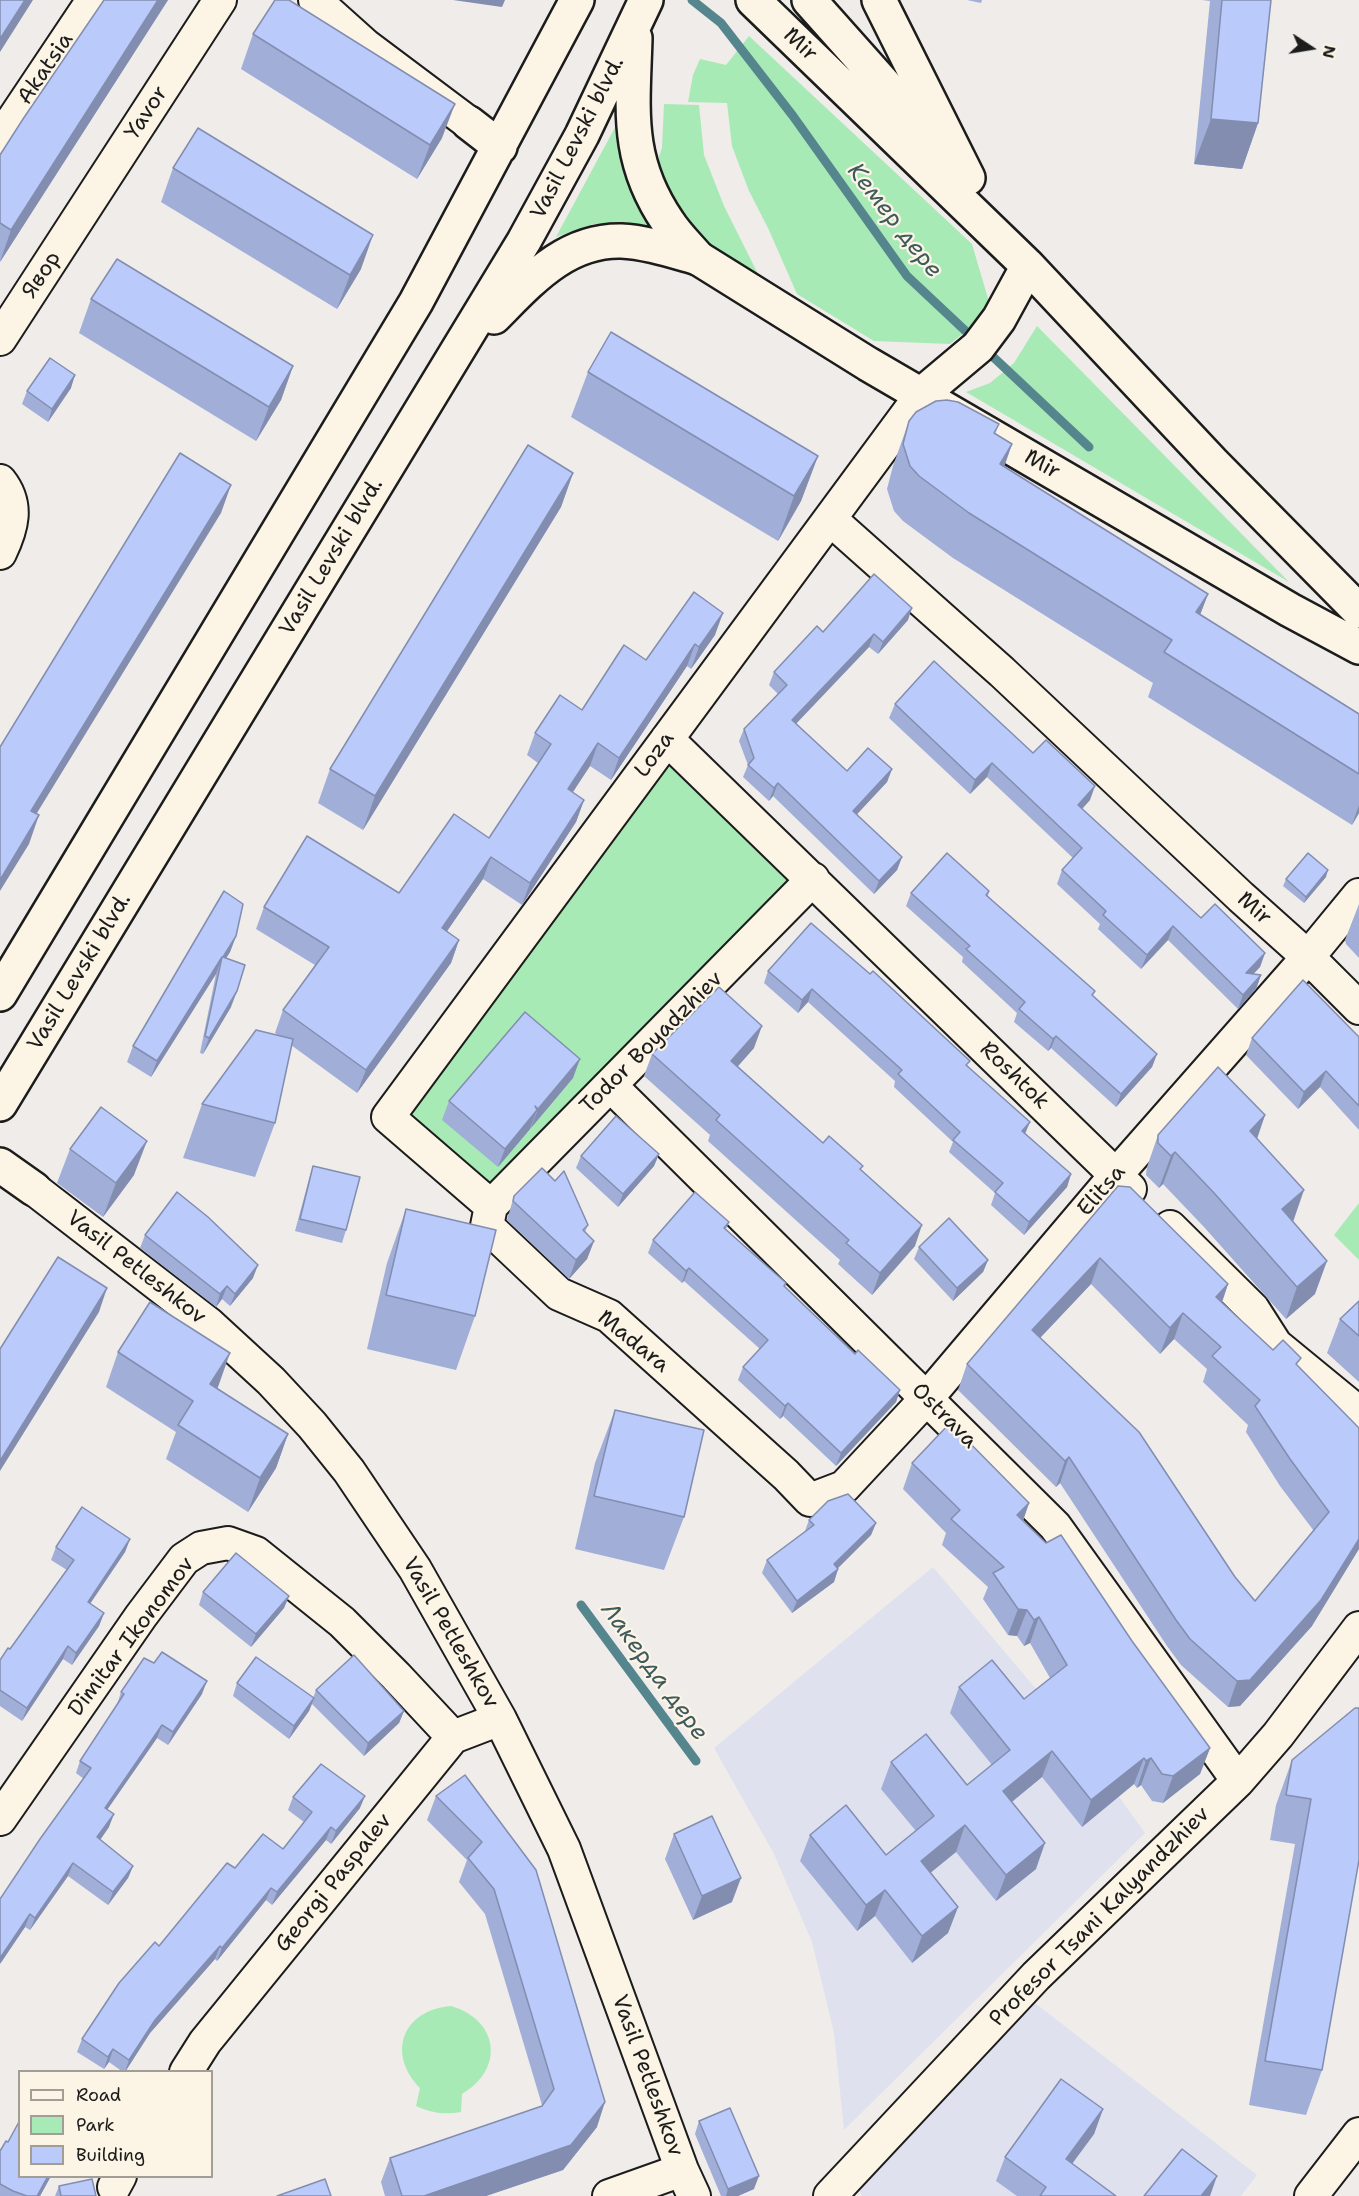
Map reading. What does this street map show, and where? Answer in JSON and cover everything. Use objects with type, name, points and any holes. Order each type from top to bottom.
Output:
[{"type":"main road","points":[[0,994],[416,302],[578,0]]},
{"type":"main road","name":"Mir","points":[[753,0],[1028,266],[1212,462],[1359,611]]},
{"type":"main road","name":"Mir","points":[[809,0],[968,178],[1028,266]]},
{"type":"main road","points":[[879,0],[968,178]]},
{"type":"main road","points":[[641,11],[633,118],[635,145],[640,165],[655,200],[668,223],[698,258]]},
{"type":"main road","name":"Vasil Levski blvd.","points":[[0,1104],[495,291],[582,135],[641,11]]},
{"type":"main road","points":[[469,123],[500,147]]},
{"type":"main road","points":[[452,360],[537,273],[553,260],[566,254],[600,242],[622,241],[698,258]]},
{"type":"main road","name":"Mir","points":[[698,258],[799,322],[1290,610],[1359,647]]},
{"type":"main road","points":[[922,394],[978,347],[999,319],[1028,266]]},
{"type":"main road","points":[[0,1165],[34,1190]]},
{"type":"street","name":"Akatsia","points":[[0,139],[93,0]]},
{"type":"street","name":"Yavor","points":[[3,325],[220,0]]},
{"type":"street","points":[[315,0],[365,45],[469,123]]},
{"type":"street","name":"Loza","points":[[490,1206],[388,1117],[922,394]]},
{"type":"street","points":[[0,481],[9,492],[12,508],[11,524],[0,553]]},
{"type":"street","name":"Mir","points":[[830,519],[1002,672],[1308,957],[1359,1008]]},
{"type":"street","name":"Roshtok","points":[[667,739],[1253,1309],[1276,1345],[1359,1413]]},
{"type":"street","name":"Todor Boyadzhiev","points":[[490,1206],[813,879]]},
{"type":"street","name":"Elitsa","points":[[844,1487],[927,1398],[1116,1175],[1308,957],[1359,895]]},
{"type":"street","name":"Ostrava","points":[[611,1086],[1054,1526],[1238,1780]]},
{"type":"street","name":"Vasil Petleshkov","points":[[34,1190],[208,1324],[271,1381],[312,1425],[349,1471],[415,1569],[500,1719],[564,1849],[688,2183]]},
{"type":"street","name":"Madara","points":[[490,1206],[487,1227],[559,1294],[609,1316],[786,1475],[810,1500],[844,1487]]},
{"type":"street","name":"Dimitar Ikonomov","points":[[0,1819],[141,1616],[184,1559],[201,1548],[228,1543],[256,1553],[342,1622],[453,1737]]},
{"type":"street","name":"Profesor Tsani Kalyandzhiev","points":[[830,2196],[1036,1976],[1238,1780],[1278,1735],[1359,1628]]},
{"type":"street","name":"Georgi Paspalev","points":[[187,2070],[205,2042],[453,1737],[500,1719]]},
{"type":"street","points":[[1311,2196],[1359,2134]]},
{"type":"street","points":[[609,2196],[688,2183]]},
{"type":"shaded area","points":[[933,1567],[1075,1735],[1145,1833],[844,2130],[834,2033],[812,1942],[774,1854],[714,1748]]},
{"type":"shaded area","points":[[1035,2003],[1257,2175],[1241,2196],[862,2196],[857,2184]]},
{"type":"green space","points":[[749,36],[972,244],[989,302],[971,327],[950,344],[874,341],[797,294],[749,191],[732,146],[727,103],[688,102],[693,75],[700,59],[726,65]]},
{"type":"green space","points":[[664,104],[699,105],[704,155],[724,206],[765,288],[710,251],[677,208],[657,162],[662,148]]},
{"type":"green space","points":[[619,120],[670,239],[633,227],[593,224],[556,237]]},
{"type":"green space","points":[[1037,326],[1289,582],[966,392],[990,383],[1014,363]]},
{"type":"green space","points":[[667,739],[813,879],[491,1206],[388,1117]]},
{"type":"green space","points":[[1359,1203],[1359,1260],[1334,1235]]},
{"type":"green space","points":[[451,2006],[467,2013],[479,2022],[487,2033],[491,2046],[490,2059],[485,2072],[476,2084],[462,2094],[461,2112],[433,2112],[416,2106],[420,2088],[410,2075],[402,2048],[411,2024],[434,2009]]},
{"type":"building","points":[[0,0],[25,0],[0,39]]},
{"type":"building","points":[[104,0],[158,0],[11,230],[0,223],[0,155]]},
{"type":"building","points":[[275,0],[289,0],[455,104],[430,145],[253,34]]},
{"type":"building","points":[[1222,0],[1271,0],[1258,123],[1211,119]]},
{"type":"building","points":[[198,128],[373,235],[350,275],[173,168]]},
{"type":"building","points":[[117,259],[293,366],[269,407],[91,299]]},
{"type":"building","points":[[611,332],[818,456],[794,496],[588,372]]},
{"type":"building","points":[[50,358],[75,375],[52,409],[27,391]]},
{"type":"building","points":[[936,401],[958,402],[999,424],[994,433],[1012,444],[1000,464],[1208,594],[1196,612],[1359,714],[1359,774],[1164,652],[1172,640],[969,513],[919,476],[910,466],[903,444],[909,421],[916,412]]},
{"type":"building","points":[[528,445],[573,473],[375,796],[330,769]]},
{"type":"building","points":[[180,453],[231,485],[31,811],[39,815],[0,880],[0,747]]},
{"type":"building","points":[[874,574],[912,608],[883,642],[874,634],[792,720],[847,771],[868,748],[892,769],[853,811],[902,857],[879,881],[778,783],[774,788],[748,765],[754,758],[744,729],[787,685],[774,672],[817,626],[823,632]]},
{"type":"building","points":[[694,592],[723,613],[699,647],[695,644],[619,758],[598,743],[568,789],[584,800],[530,883],[491,857],[442,928],[459,940],[366,1070],[283,1010],[329,947],[264,907],[307,836],[399,893],[454,814],[489,838],[551,744],[535,733],[560,695],[582,710],[624,645],[646,660]]},
{"type":"building","points":[[934,661],[1033,753],[1046,740],[1095,786],[1078,805],[1201,918],[1215,904],[1265,953],[1246,973],[1261,975],[1243,995],[1173,926],[1147,955],[1103,915],[1106,911],[1062,870],[1082,848],[992,763],[975,780],[895,704]]},
{"type":"building","points":[[947,853],[989,891],[986,895],[1095,991],[1092,995],[1157,1054],[1121,1094],[1056,1036],[1053,1039],[1019,1009],[1025,1002],[966,949],[970,946],[911,893]]},
{"type":"building","points":[[1308,853],[1328,870],[1306,897],[1286,879]]},
{"type":"building","points":[[224,891],[243,904],[236,936],[223,957],[245,965],[237,991],[209,1038],[205,1036],[222,957],[157,1061],[133,1046]]},
{"type":"building","points":[[811,923],[870,974],[873,971],[970,1061],[966,1065],[1030,1122],[1022,1131],[1071,1174],[1029,1222],[995,1192],[1003,1183],[953,1140],[960,1132],[898,1074],[902,1070],[812,989],[802,1000],[768,971]]},
{"type":"building","points":[[1303,980],[1359,1037],[1359,1106],[1326,1071],[1304,1092],[1252,1038]]},
{"type":"building","points":[[719,987],[762,1026],[731,1061],[823,1143],[829,1136],[863,1166],[860,1169],[922,1225],[880,1273],[846,1243],[849,1240],[716,1120],[720,1115],[652,1054]]},
{"type":"building","points":[[525,1012],[580,1059],[538,1109],[535,1106],[537,1110],[505,1149],[449,1101]]},
{"type":"building","points":[[256,1030],[293,1039],[275,1123],[202,1104]]},
{"type":"building","points":[[1218,1067],[1265,1115],[1250,1131],[1304,1190],[1282,1209],[1327,1261],[1297,1287],[1175,1152],[1171,1156],[1158,1143],[1158,1135]]},
{"type":"building","points":[[101,1107],[147,1141],[116,1183],[70,1149]]},
{"type":"building","points":[[616,1116],[659,1154],[623,1194],[581,1156]]},
{"type":"building","points":[[313,1166],[360,1177],[346,1230],[300,1219]]},
{"type":"building","points":[[542,1168],[555,1181],[564,1171],[588,1225],[583,1230],[594,1241],[576,1260],[513,1201],[514,1196]]},
{"type":"building","points":[[1118,1186],[1130,1187],[1228,1284],[1216,1297],[1273,1350],[1283,1340],[1301,1358],[1296,1364],[1359,1428],[1359,1539],[1321,1600],[1250,1680],[1237,1681],[1190,1639],[1069,1457],[1065,1461],[967,1364]],"holes":[[[1100,1258],[1170,1328],[1183,1313],[1221,1347],[1212,1356],[1260,1400],[1255,1406],[1329,1512],[1255,1601],[1235,1577],[1139,1432],[1032,1330]]]},
{"type":"building","points":[[177,1192],[208,1217],[258,1265],[235,1294],[227,1286],[220,1294],[145,1235]]},
{"type":"building","points":[[695,1192],[729,1222],[724,1228],[786,1283],[784,1286],[855,1354],[858,1350],[900,1390],[841,1453],[788,1403],[785,1406],[743,1367],[768,1340],[689,1268],[686,1271],[653,1240]]},
{"type":"building","points":[[406,1209],[496,1230],[475,1316],[386,1295]]},
{"type":"building","points":[[949,1218],[988,1260],[957,1288],[919,1247]]},
{"type":"building","points":[[58,1257],[107,1288],[0,1461],[0,1349]]},
{"type":"building","points":[[1359,1301],[1359,1336],[1340,1319]]},
{"type":"building","points":[[150,1302],[230,1353],[210,1384],[288,1434],[260,1478],[178,1425],[193,1401],[118,1352]]},
{"type":"building","points":[[615,1410],[704,1430],[684,1517],[594,1496]]},
{"type":"building","points":[[950,1423],[1029,1503],[1017,1515],[1046,1543],[1061,1535],[1132,1641],[1210,1748],[1173,1776],[1162,1774],[1151,1758],[1146,1761],[1144,1758],[1091,1800],[1052,1751],[1003,1791],[1045,1843],[1006,1875],[965,1825],[921,1861],[958,1907],[922,1936],[885,1890],[866,1905],[810,1835],[846,1805],[886,1855],[934,1816],[891,1762],[926,1734],[967,1785],[1010,1750],[959,1687],[992,1660],[1024,1699],[1067,1665],[1039,1617],[1034,1620],[1027,1610],[1018,1609],[993,1573],[1004,1567],[951,1519],[960,1510],[912,1463]]},
{"type":"building","points":[[848,1494],[876,1523],[834,1564],[838,1569],[797,1601],[767,1560],[814,1525],[809,1520],[828,1501]]},
{"type":"building","points":[[82,1507],[130,1539],[88,1602],[104,1613],[76,1653],[68,1646],[27,1708],[0,1690],[0,1660],[74,1560],[56,1547]]},
{"type":"building","points":[[236,1553],[289,1596],[256,1634],[203,1592]]},
{"type":"building","points":[[162,1652],[207,1681],[173,1732],[162,1725],[105,1808],[114,1814],[97,1837],[133,1866],[113,1892],[73,1863],[35,1918],[30,1914],[0,1958],[0,1899],[91,1768],[80,1761],[124,1694],[121,1692],[144,1658],[154,1663]]},
{"type":"building","points":[[354,1655],[404,1711],[368,1743],[316,1690]]},
{"type":"building","points":[[256,1657],[314,1698],[294,1726],[237,1683]]},
{"type":"building","points":[[1355,1708],[1359,1708],[1359,1860],[1322,2070],[1265,2061],[1311,1799],[1286,1795],[1292,1760]]},
{"type":"building","points":[[321,1764],[365,1796],[336,1831],[331,1827],[277,1892],[271,1888],[222,1948],[220,1946],[155,2020],[129,2060],[113,2049],[108,2057],[82,2039],[119,1983],[155,1942],[159,1946],[227,1863],[235,1868],[263,1834],[283,1849],[312,1812],[293,1797]]},
{"type":"building","points":[[465,1775],[536,1870],[605,2102],[571,2145],[424,2196],[402,2196],[390,2158],[542,2106],[554,2089],[494,1889],[468,1858],[482,1842],[436,1796]]},
{"type":"building","points":[[712,1816],[741,1878],[702,1896],[674,1834]]},
{"type":"building","points":[[1061,2079],[1103,2109],[1066,2159],[1116,2196],[1040,2196],[1046,2187],[1005,2157]]},
{"type":"building","points":[[730,2108],[759,2176],[728,2189],[699,2121]]},
{"type":"building","points":[[18,2124],[18,2178],[47,2178],[37,2196],[27,2196],[0,2184],[0,2151],[6,2141],[8,2142]]},
{"type":"building","points":[[1182,2149],[1217,2176],[1201,2196],[1144,2196]]},
{"type":"building","points":[[92,2179],[96,2196],[61,2196],[59,2186]]},
{"type":"building","points":[[325,2179],[331,2196],[277,2196]]},
{"type":"waterway","name":"Кемер дере","points":[[692,0],[721,23],[793,116],[907,276],[1089,447]]},
{"type":"waterway","name":"Лакерда дере","points":[[581,1605],[696,1761]]}]
